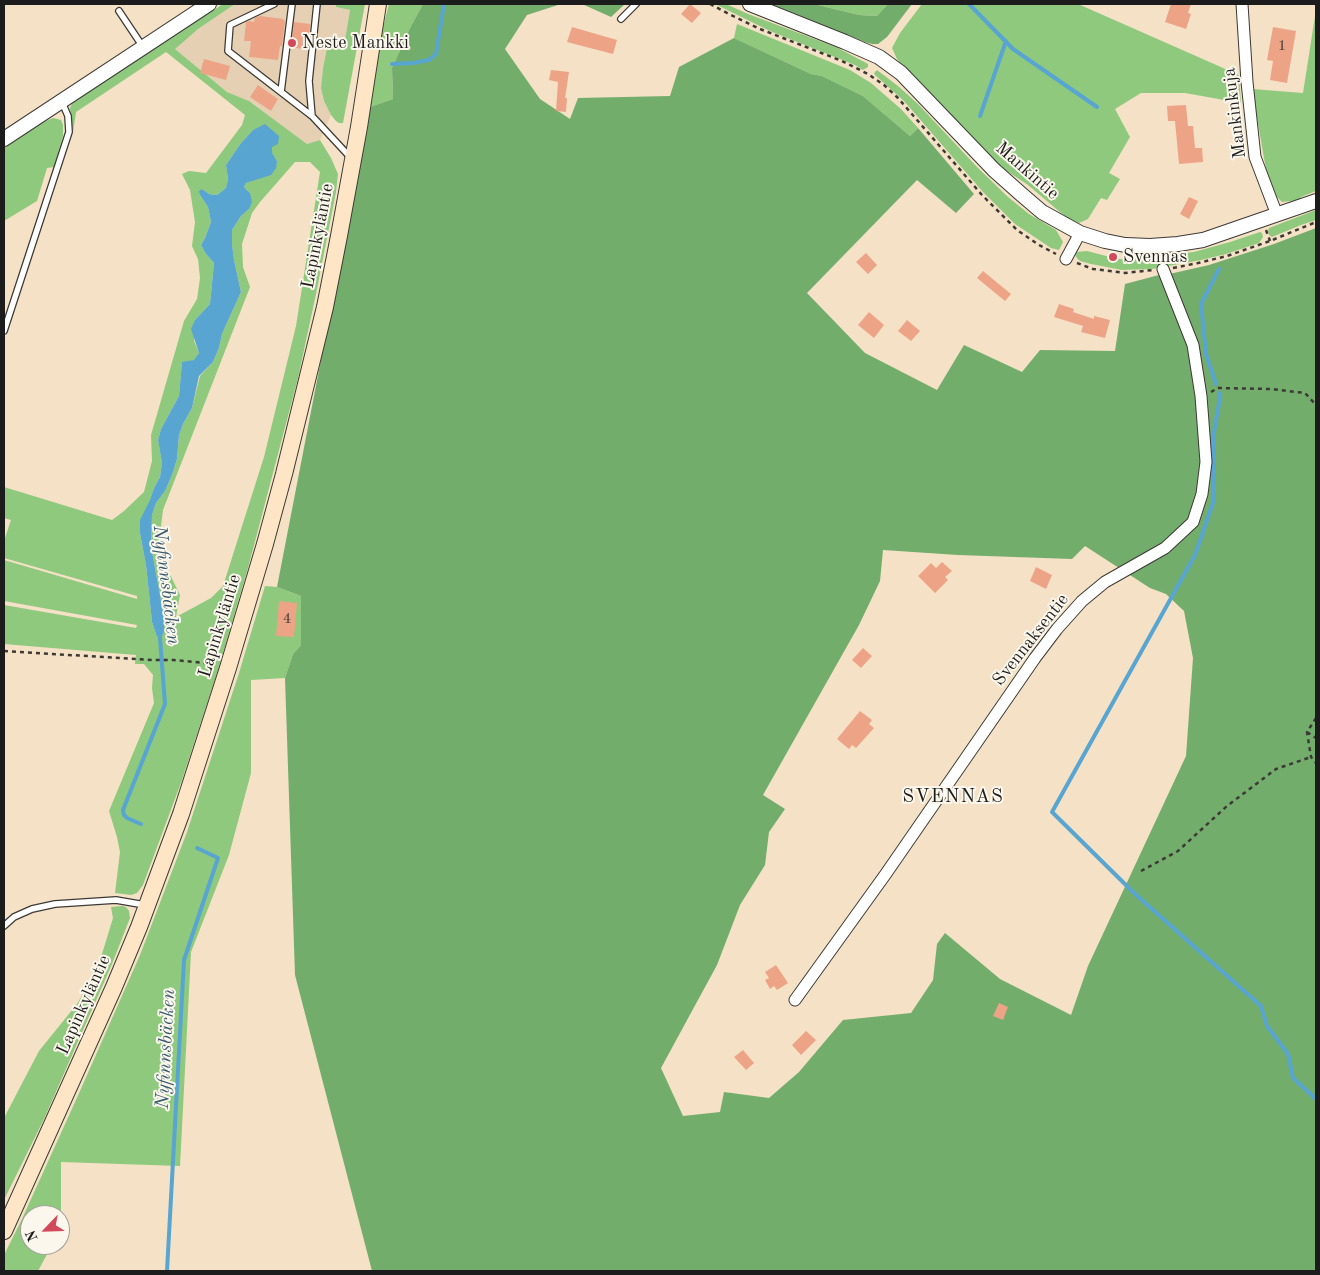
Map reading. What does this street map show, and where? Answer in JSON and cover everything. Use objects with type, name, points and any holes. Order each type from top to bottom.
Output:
[{"type":"main road","name":"Lapinkyläntie","points":[[4,1231],[114,987],[147,906],[184,805],[228,668],[267,536],[320,325],[359,127],[378,4]]},
{"type":"street","points":[[4,139],[209,4]]},
{"type":"street","name":"Mankintie","points":[[750,4],[879,57],[900,73],[994,170],[1021,194],[1042,212],[1080,233],[1125,245],[1178,244],[1203,240],[1316,201]]},
{"type":"street","name":"Mankinkuja","points":[[1242,4],[1247,82],[1256,157],[1277,215]]},
{"type":"street","points":[[1066,259],[1080,233]]},
{"type":"street","name":"Svennaksentie","points":[[795,1000],[1057,629],[1082,601],[1106,582],[1166,548],[1193,522],[1202,494],[1206,462],[1201,396],[1193,345],[1163,269]]},
{"type":"lane","points":[[274,4],[230,25],[228,51],[312,116],[352,160]]},
{"type":"lane","points":[[281,92],[292,4]]},
{"type":"lane","points":[[312,116],[309,80],[317,4]]},
{"type":"lane","points":[[621,19],[636,4]]},
{"type":"lane","points":[[119,11],[143,47]]},
{"type":"lane","points":[[4,330],[69,132],[68,116],[62,100]]},
{"type":"lane","points":[[4,926],[14,917],[32,909],[55,904],[116,900],[147,906]]},
{"type":"path","points":[[710,4],[760,29],[842,61],[868,74],[884,85],[898,98],[982,195]]},
{"type":"path","points":[[1163,269],[1227,256],[1316,222]]},
{"type":"path","points":[[1266,230],[1270,241]]},
{"type":"path","points":[[1201,396],[1218,388],[1271,389],[1305,393],[1316,404]]},
{"type":"path","points":[[4,651],[174,660],[214,664],[228,668]]},
{"type":"path","points":[[1316,718],[1306,732],[1311,757],[1316,763]]},
{"type":"path","points":[[1306,732],[1316,738]]},
{"type":"path","points":[[1141,871],[1178,851],[1227,806],[1276,769],[1311,757]]},
{"type":"shaded area","points":[[235,4],[336,4],[336,7],[350,10],[344,46],[328,43],[321,88],[324,101],[331,115],[320,140],[307,144],[249,101],[227,92],[174,48]]},
{"type":"green space","points":[[223,4],[235,4],[198,29],[175,49],[227,92],[249,101],[307,144],[320,140],[338,174],[316,294],[298,378],[248,568],[218,670],[182,780],[143,885],[137,893],[131,895],[115,893],[120,852],[109,811],[154,703],[153,675],[144,664],[135,664],[136,655],[4,644],[4,605],[136,628],[137,625],[4,601],[4,560],[137,599],[137,596],[4,558],[4,541],[11,520],[4,518],[4,487],[112,520],[144,492],[152,461],[151,435],[184,321],[197,299],[200,278],[198,259],[192,246],[195,222],[190,190],[182,174],[189,171],[206,173],[242,125],[245,115],[166,52],[76,112],[73,132],[70,108],[72,103]],"holes":[[[253,130],[272,147],[272,154],[277,161],[246,183],[244,187],[250,193],[249,209],[241,216],[232,230],[234,260],[241,292],[222,334],[213,362],[200,376],[192,408],[179,435],[177,459],[172,475],[165,491],[156,503],[152,515],[151,546],[164,617],[164,631],[156,634],[152,622],[146,565],[140,533],[154,488],[160,477],[162,463],[158,440],[161,429],[179,396],[182,363],[195,360],[199,353],[194,341],[195,320],[210,304],[214,263],[201,245],[211,222],[208,207],[200,195],[202,189],[209,194],[217,195],[226,188],[228,179],[226,165],[241,143]],[[295,162],[310,162],[320,172],[296,326],[264,457],[223,586],[211,598],[176,617],[180,595],[158,550],[163,510],[250,287],[243,267],[242,244],[252,213]]]},
{"type":"green space","points":[[336,4],[365,4],[343,123],[336,121],[331,115],[324,101],[321,88],[328,43],[344,46],[350,10],[336,7]]},
{"type":"green space","points":[[389,4],[423,4],[392,68],[393,99],[370,107],[382,31]]},
{"type":"green space","points":[[423,4],[561,4],[527,15],[505,49],[540,99],[570,119],[578,98],[670,96],[679,67],[734,38],[863,96],[910,136],[918,128],[974,194],[956,213],[917,180],[807,293],[865,353],[937,390],[964,345],[1022,372],[1040,350],[1115,351],[1125,284],[1209,265],[1316,228],[1316,1271],[372,1271],[295,975],[285,678],[293,654],[301,645],[301,596],[277,587],[370,107],[393,99],[392,68]],"holes":[[[1085,546],[1150,588],[1166,594],[1184,611],[1193,658],[1186,756],[1088,966],[1071,1015],[1000,979],[945,933],[937,944],[933,980],[911,1013],[843,1020],[799,1072],[769,1098],[724,1092],[720,1112],[683,1116],[661,1068],[717,965],[740,905],[765,865],[769,832],[785,809],[763,795],[859,625],[880,581],[883,550],[1072,559]]]},
{"type":"green space","points":[[582,4],[625,4],[611,17]]},
{"type":"green space","points":[[715,4],[726,4],[836,47],[868,64],[868,67],[863,70],[855,65],[770,31]]},
{"type":"green space","points":[[774,4],[814,4],[859,15],[877,16],[888,4],[912,4],[887,37],[878,44],[872,44]]},
{"type":"green space","points":[[814,4],[888,4],[877,16],[859,15]]},
{"type":"green space","points":[[922,4],[1078,4],[1239,75],[1241,103],[1185,93],[1141,93],[1115,109],[1130,137],[1109,173],[1120,179],[1107,200],[1101,198],[1088,219],[1079,223],[1067,218],[1028,185],[995,163],[897,59],[892,48],[900,33]]},
{"type":"green space","points":[[1315,16],[1316,191],[1301,197],[1300,200],[1282,202],[1274,194],[1268,181],[1252,89],[1303,93]]},
{"type":"green space","points":[[737,24],[850,70],[871,83],[901,109],[918,128],[910,136],[863,96],[734,38]]},
{"type":"green space","points":[[877,70],[918,104],[1008,197],[1029,214],[1056,230],[1063,242],[1059,250],[1051,248],[1015,224],[983,192],[904,101],[875,75],[874,73]]},
{"type":"green space","points":[[53,118],[61,120],[63,125],[63,136],[54,167],[47,168],[37,201],[4,221],[4,148],[41,123]]},
{"type":"green space","points":[[1316,210],[1316,220],[1272,237],[1269,235],[1269,228]]},
{"type":"green space","points":[[1260,232],[1263,237],[1259,243],[1226,254],[1152,269],[1122,270],[1080,261],[1075,255],[1077,252],[1087,251],[1128,260],[1194,252]]},
{"type":"green space","points":[[265,586],[277,587],[301,596],[301,645],[293,654],[285,678],[251,680],[251,773],[229,855],[191,952],[180,1166],[61,1162],[61,1205],[28,1205],[140,955],[187,832],[239,673]]},
{"type":"green space","points":[[111,907],[126,907],[129,911],[130,918],[112,964],[44,1119],[4,1200],[4,1118],[39,1051],[77,1004],[98,967],[113,918]]},
{"type":"green space","points":[[20,1223],[20,1255],[47,1255],[38,1271],[4,1271],[4,1255]]},
{"type":"water","points":[[265,124],[279,136],[278,144],[272,147],[272,153],[277,161],[276,168],[271,175],[246,183],[244,187],[250,193],[252,202],[249,209],[241,216],[232,230],[234,260],[241,292],[222,334],[213,362],[199,376],[192,408],[179,435],[177,459],[172,475],[165,491],[156,503],[152,515],[151,546],[164,617],[164,631],[160,641],[152,622],[146,565],[140,533],[140,520],[160,477],[162,463],[158,440],[161,429],[179,396],[182,362],[194,360],[199,353],[191,329],[195,320],[210,304],[214,263],[201,245],[211,222],[208,207],[199,191],[202,189],[209,194],[217,195],[226,188],[228,179],[226,165],[241,143],[253,130]]},
{"type":"building","points":[[690,4],[701,13],[692,23],[681,14]]},
{"type":"building","points":[[1171,4],[1191,4],[1188,13],[1191,14],[1186,29],[1165,22]]},
{"type":"building","points":[[260,16],[284,19],[285,21],[278,60],[249,57],[251,41],[244,41],[246,22],[254,22],[255,18]]},
{"type":"building","points":[[294,22],[310,24],[308,50],[291,47]]},
{"type":"building","points":[[572,27],[617,40],[613,54],[567,42]]},
{"type":"building","points":[[1273,27],[1296,31],[1287,83],[1270,80],[1273,61],[1267,60]]},
{"type":"building","points":[[204,59],[230,66],[226,80],[200,73]]},
{"type":"building","points":[[551,70],[569,72],[565,98],[567,98],[566,112],[556,111],[558,82],[549,80]]},
{"type":"building","points":[[258,85],[278,99],[271,111],[250,97]]},
{"type":"building","points":[[1186,105],[1188,126],[1193,126],[1195,148],[1202,148],[1203,162],[1179,164],[1175,121],[1168,121],[1167,106]]},
{"type":"building","points":[[1189,197],[1198,201],[1189,219],[1180,214]]},
{"type":"building","points":[[866,253],[877,265],[868,274],[856,262]]},
{"type":"building","points":[[983,271],[1011,294],[1005,301],[977,278]]},
{"type":"building","points":[[1059,304],[1074,309],[1073,312],[1094,319],[1094,316],[1110,320],[1105,338],[1081,332],[1083,326],[1054,317]]},
{"type":"building","points":[[869,312],[884,325],[874,338],[858,325]]},
{"type":"building","points":[[907,320],[920,331],[911,341],[898,331]]},
{"type":"building","points":[[942,562],[952,571],[945,577],[948,580],[935,593],[918,576],[931,563],[936,568]]},
{"type":"building","points":[[1036,567],[1052,575],[1046,589],[1030,581]]},
{"type":"building","points":[[279,601],[297,603],[294,637],[276,636]]},
{"type":"building","points":[[863,648],[872,656],[861,668],[852,660]]},
{"type":"building","points":[[860,711],[872,720],[869,724],[874,728],[856,748],[852,745],[849,749],[837,739]]},
{"type":"building","points":[[776,965],[788,983],[777,990],[774,986],[770,989],[765,980],[769,978],[765,972]]},
{"type":"building","points":[[999,1003],[1008,1007],[1003,1020],[993,1016]]},
{"type":"building","points":[[806,1031],[816,1040],[801,1055],[792,1045]]},
{"type":"building","points":[[743,1050],[754,1063],[746,1070],[734,1057]]},
{"type":"waterway","name":"Nyfinnsbäcken","points":[[392,64],[429,60],[436,54],[444,4]]},
{"type":"waterway","points":[[969,4],[1013,49],[1097,107]]},
{"type":"waterway","points":[[980,116],[1006,41]]},
{"type":"waterway","points":[[1216,384],[1206,354],[1201,304],[1219,269]]},
{"type":"waterway","points":[[1219,393],[1220,397],[1213,438],[1214,500],[1195,555],[1052,812],[1134,893],[1261,1006],[1267,1026],[1288,1054],[1293,1078],[1316,1099]]},
{"type":"waterway","name":"Nyfinnsbäcken","points":[[141,824],[127,818],[123,810],[165,704],[160,638]]},
{"type":"waterway","name":"Nyfinnsbäcken","points":[[167,1271],[184,960],[218,858],[197,848]]},
{"type":"place","name":"Neste Mankki","points":[[292,43]]},
{"type":"place","name":"Svennas","points":[[1113,257]]},
{"type":"district","name":"SVENNAS","points":[[953,797]]}]
